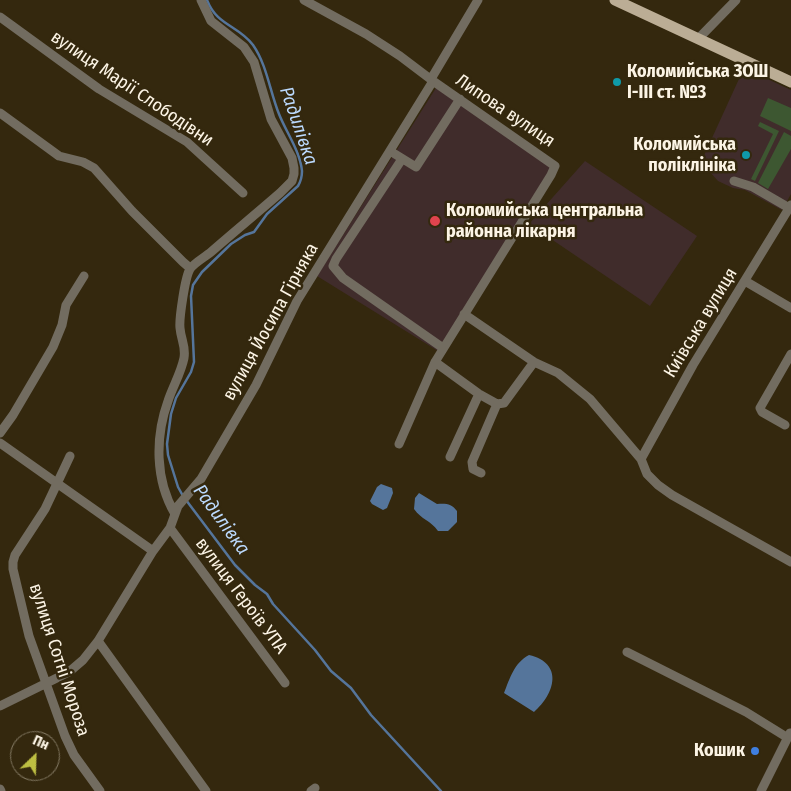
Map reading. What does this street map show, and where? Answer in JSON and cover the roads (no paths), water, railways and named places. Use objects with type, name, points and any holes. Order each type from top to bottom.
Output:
[{"type":"main road","points":[[615,0],[791,82]]},
{"type":"street","points":[[175,514],[164,489],[158,443],[168,401],[181,371],[184,357],[185,344],[180,328],[182,303],[190,268],[288,186],[294,174],[292,158],[271,119],[249,54],[244,47],[211,21],[201,0]]},
{"type":"street","name":"Липова вулиця","points":[[304,0],[372,38],[418,68],[432,80],[550,162],[555,168],[435,362],[399,444]]},
{"type":"street","name":"вулиця Йосипа Гірняка","points":[[0,706],[69,672],[83,660],[98,641],[153,551],[170,528],[175,514],[185,497],[201,479],[247,401],[269,360],[293,308],[390,151],[478,0]]},
{"type":"street","points":[[698,39],[736,0]]},
{"type":"street","name":"вулиця Марії Слободівни","points":[[0,17],[99,89],[187,142],[243,193]]},
{"type":"street","points":[[390,151],[416,167],[460,99]]},
{"type":"street","points":[[0,113],[59,156],[83,162],[94,168],[132,211],[190,268]]},
{"type":"street","points":[[333,264],[402,159]]},
{"type":"street","points":[[734,181],[753,187],[790,207]]},
{"type":"street","name":"Київська вулиця","points":[[641,459],[693,365],[790,207]]},
{"type":"street","points":[[323,258],[333,264],[336,272],[343,278],[443,348]]},
{"type":"street","points":[[0,432],[13,415],[53,346],[62,325],[66,305],[84,276]]},
{"type":"street","points":[[745,282],[791,308]]},
{"type":"street","points":[[464,314],[534,362],[558,374],[590,399],[641,459],[648,474],[658,485],[672,495],[791,562]]},
{"type":"street","points":[[785,425],[762,412],[760,408],[787,371],[791,354]]},
{"type":"street","points":[[435,362],[479,394],[497,404],[504,403],[534,362]]},
{"type":"street","points":[[450,457],[479,394]]},
{"type":"street","points":[[481,473],[473,469],[472,462],[497,404]]},
{"type":"street","points":[[0,443],[153,551]]},
{"type":"street","name":"вулиця Сотні Мороза","points":[[70,456],[45,509],[15,556],[13,564],[29,636],[46,684],[71,749],[100,791]]},
{"type":"street","name":"вулиця Героїв УПА","points":[[170,528],[285,683]]},
{"type":"street","points":[[98,641],[206,791]]},
{"type":"street","points":[[627,652],[790,735],[761,791]]},
{"type":"water","points":[[381,484],[392,488],[393,493],[387,508],[383,510],[370,501],[377,487]]},
{"type":"water","points":[[419,493],[437,504],[451,505],[457,511],[457,522],[448,531],[438,531],[414,509],[415,498]]},
{"type":"water","points":[[529,655],[540,659],[548,665],[552,672],[551,688],[547,697],[534,712],[504,693],[516,667]]},
{"type":"waterway","name":"Радилівка","points":[[183,496],[178,487],[168,455],[167,444],[171,414],[176,398],[191,372],[194,362],[191,296],[193,285],[202,272],[231,244],[245,235],[254,232],[267,214],[298,186],[302,173],[299,156],[279,114],[258,53],[247,38],[216,15],[207,0]]},
{"type":"waterway","name":"Радилівка","points":[[186,500],[235,565],[267,594],[273,604],[315,650],[331,671],[351,688],[371,715],[441,791]]},
{"type":"place","name":"Коломийська ЗОШ І-ІІІ ст. №3","points":[[617,82]]},
{"type":"place","name":"Коломийська поліклініка","points":[[746,155]]},
{"type":"place","name":"Коломийська центральна районна лікарня","points":[[435,221]]},
{"type":"place","name":"Кошик","points":[[755,751]]}]
